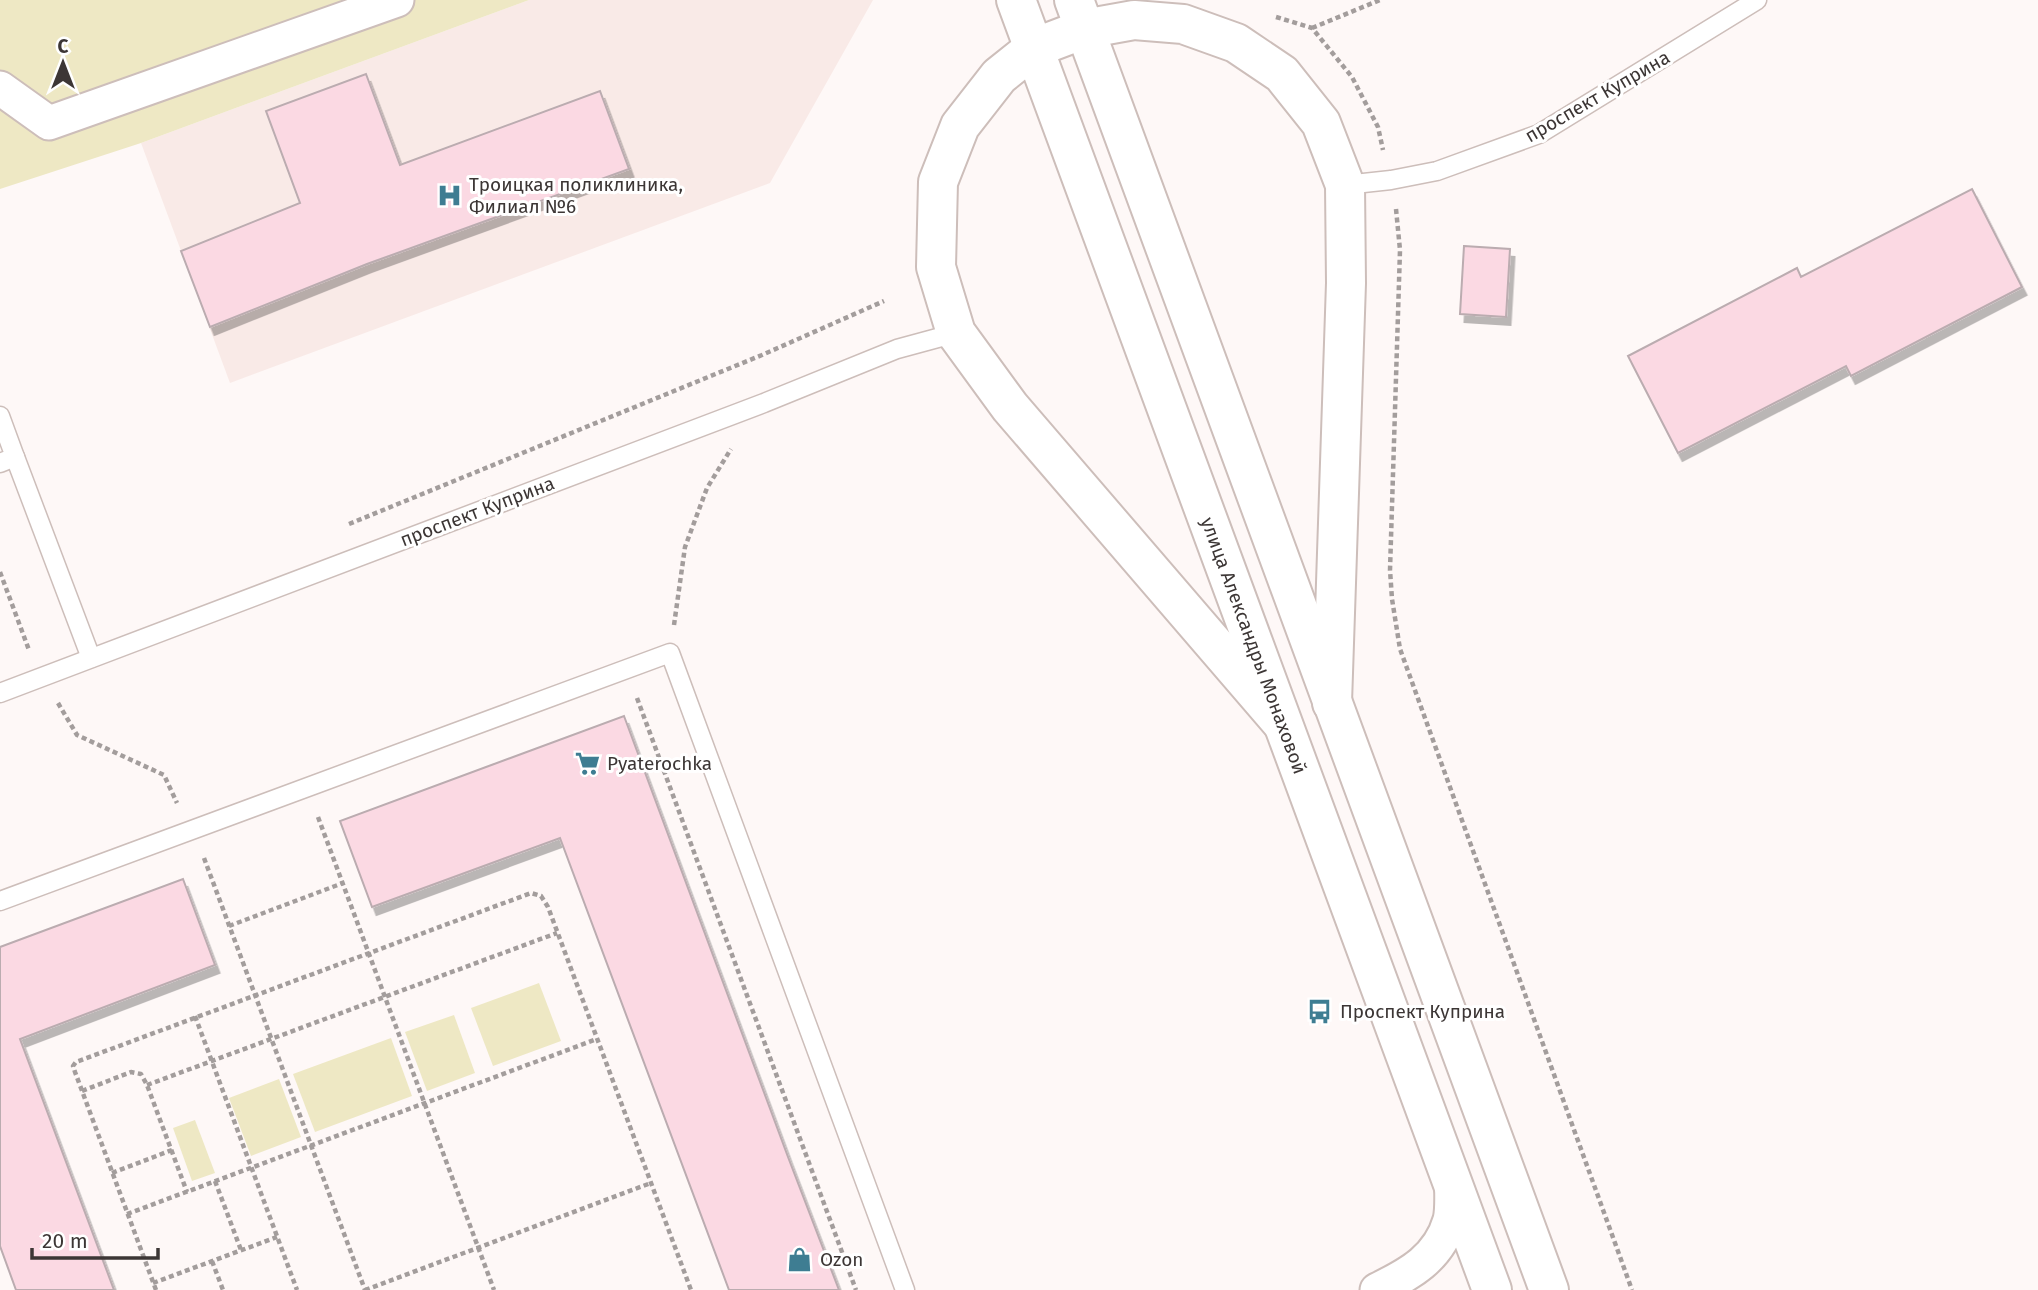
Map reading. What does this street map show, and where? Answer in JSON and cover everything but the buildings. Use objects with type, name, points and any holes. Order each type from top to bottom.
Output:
[{"type":"main road","name":"улица Александры Монаховой","points":[[1016,0],[1492,1290]]},
{"type":"main road","points":[[1079,15],[1549,1290]]},
{"type":"main road","points":[[1282,723],[1010,407],[956,332],[936,267],[938,182],[960,126],[999,76],[1079,15],[1183,24],[1236,43],[1282,74],[1321,123],[1345,185],[1346,283],[1332,705]]},
{"type":"street","points":[[0,88],[49,123],[397,0]]},
{"type":"street","points":[[1377,1290],[1418,1269],[1438,1248],[1450,1219],[1452,1181]]},
{"type":"lane","name":"проспект Куприна","points":[[1345,185],[1437,171],[1539,134],[1757,0]]},
{"type":"lane","name":"проспект Куприна","points":[[0,693],[764,403],[897,349],[956,332]]},
{"type":"lane","points":[[0,416],[8,460],[91,658]]},
{"type":"lane","points":[[0,901],[670,653],[905,1290]]},
{"type":"path","points":[[1312,28],[1380,0]]},
{"type":"path","points":[[1267,12],[1312,28],[1352,77],[1378,127],[1394,192],[1400,250],[1390,570],[1400,649],[1632,1290]]},
{"type":"path","points":[[338,528],[762,355],[884,302]]},
{"type":"path","points":[[670,653],[685,547],[706,488],[764,403]]},
{"type":"path","points":[[0,572],[41,677],[77,735],[164,775]]},
{"type":"path","points":[[637,697],[856,1290]]},
{"type":"path","points":[[317,816],[494,1290]]},
{"type":"path","points":[[204,858],[364,1290],[651,1183]]},
{"type":"path","points":[[229,926],[343,883]]},
{"type":"path","points":[[156,1290],[82,1091],[74,1066],[80,1059],[531,892],[541,896],[548,907],[691,1290]]},
{"type":"path","points":[[147,1085],[557,933]]},
{"type":"path","points":[[195,1016],[297,1290]]},
{"type":"path","points":[[127,1213],[597,1039]]},
{"type":"path","points":[[82,1091],[131,1072],[141,1074],[187,1192]]},
{"type":"path","points":[[112,1173],[172,1150]]},
{"type":"path","points":[[215,1181],[241,1250]]},
{"type":"path","points":[[153,1283],[277,1237]]},
{"type":"path","points":[[212,1261],[223,1290]]},
{"type":"shaded area","points":[[0,0],[529,0],[141,143],[0,189]]},
{"type":"shaded area","name":"Троицкая поликлиника, Филиал №6","points":[[529,0],[873,0],[770,183],[230,383],[141,143]]},
{"type":"shaded area","points":[[539,983],[561,1041],[493,1066],[471,1008]]},
{"type":"shaded area","points":[[454,1015],[475,1073],[427,1091],[405,1032]]},
{"type":"shaded area","points":[[391,1038],[412,1096],[315,1132],[293,1074]]},
{"type":"shaded area","points":[[279,1079],[301,1137],[251,1156],[229,1098]]},
{"type":"shaded area","points":[[195,1120],[215,1173],[192,1181],[173,1128]]},
{"type":"place","name":"Троицкая поликлиника, Филиал №6","points":[[449,195]]},
{"type":"place","name":"Pyaterochka","points":[[587,763]]},
{"type":"place","name":"Проспект Куприна","points":[[1320,1011]]},
{"type":"place","name":"Ozon","points":[[800,1259]]}]
